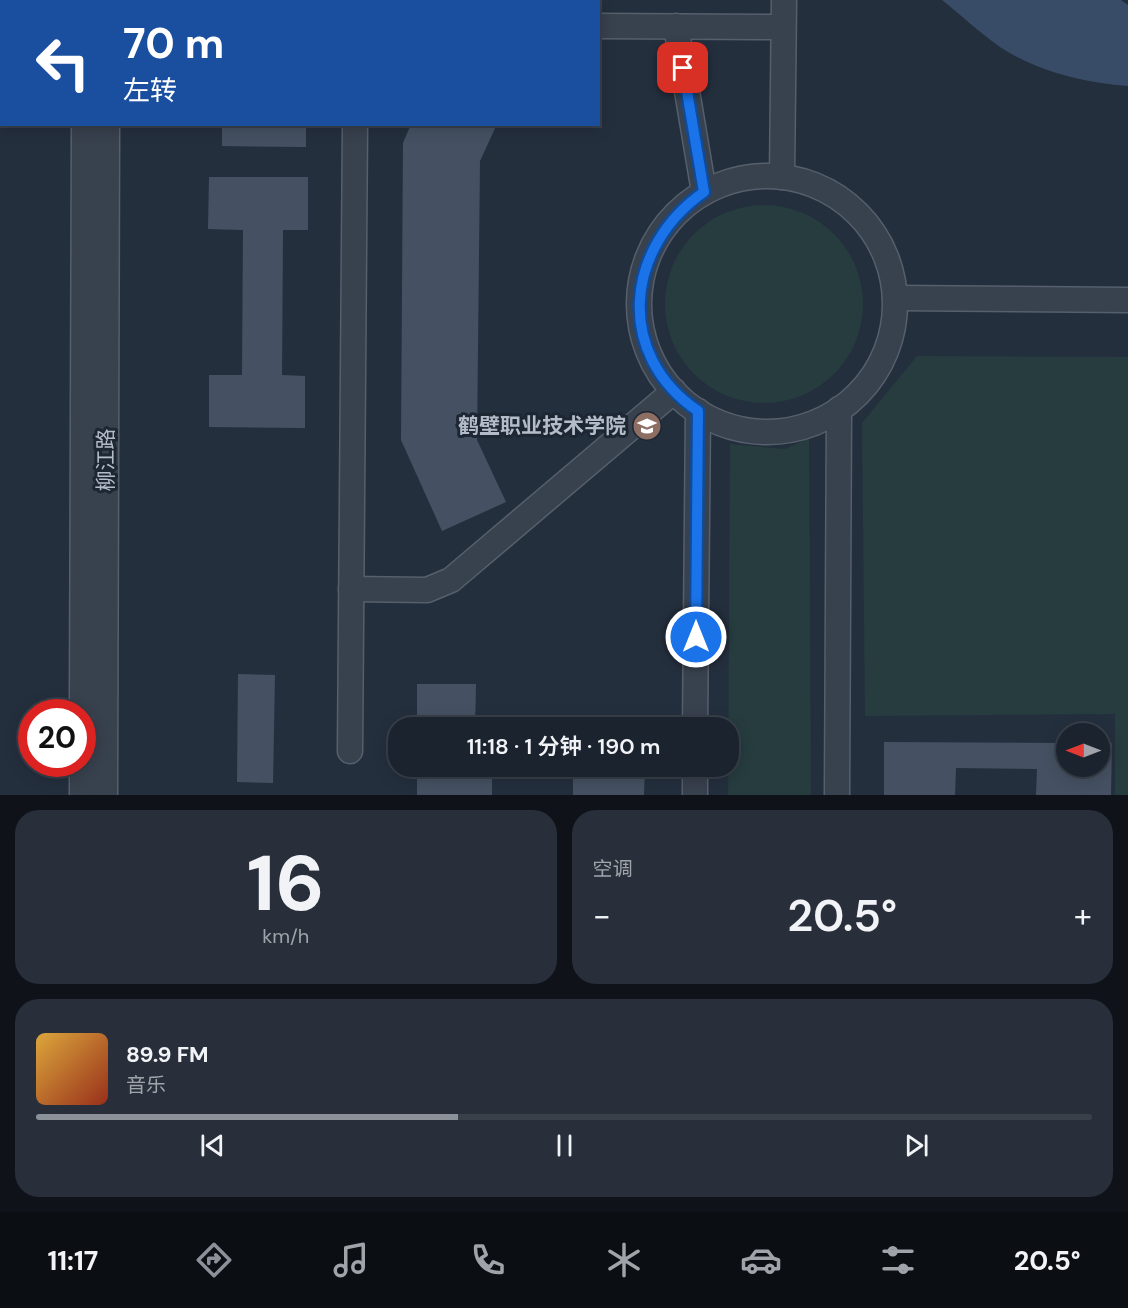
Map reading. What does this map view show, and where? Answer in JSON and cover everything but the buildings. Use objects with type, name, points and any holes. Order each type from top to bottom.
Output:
[{"type":"street","points":[[782,177],[784,0]]},
{"type":"street","points":[[600,26],[783,27]]},
{"type":"street","points":[[676,26],[704,192]]},
{"type":"street","name":"柳江路","points":[[82,699],[84,126]]},
{"type":"street","name":"柳江路","points":[[105,795],[107,126]]},
{"type":"street","points":[[350,752],[355,126]]},
{"type":"street","points":[[782,177],[821,188],[856,211],[881,246],[889,266],[894,298],[892,330],[877,370],[864,387],[839,409],[812,424],[770,432],[728,426],[698,411],[674,391],[651,356],[640,315],[640,294],[644,273],[660,234],[680,211],[704,192],[742,178],[782,177]]},
{"type":"street","points":[[894,298],[1128,300]]},
{"type":"street","points":[[351,589],[427,590],[451,580],[674,391]]},
{"type":"street","points":[[837,795],[839,409]]},
{"type":"street","points":[[695,717],[698,411]]},
{"type":"street","points":[[82,777],[82,795]]},
{"type":"street","points":[[695,777],[695,795]]},
{"type":"green space","points":[[754,205],[774,205],[802,212],[827,227],[841,241],[856,266],[863,294],[863,314],[856,342],[841,367],[827,381],[793,399],[774,403],[754,403],[726,396],[701,381],[687,367],[669,333],[665,314],[665,294],[672,266],[687,241],[701,227],[735,209]]},
{"type":"green space","points":[[917,356],[1128,357],[1128,795],[1115,795],[1115,714],[865,716],[862,423]]},
{"type":"green space","points":[[809,438],[811,795],[728,795],[728,777],[739,777],[739,717],[728,717],[730,444],[785,449]]},
{"type":"water","points":[[942,0],[1121,0],[1128,5],[1128,86],[1078,79],[1029,63],[1000,47]]},
{"type":"place","name":"鹤壁职业技术学院","points":[[647,426]]},
{"type":"route","points":[[683,68],[704,192],[687,204],[660,234],[644,273],[640,294],[640,315],[651,356],[661,375],[674,391],[698,411],[696,637]]}]
